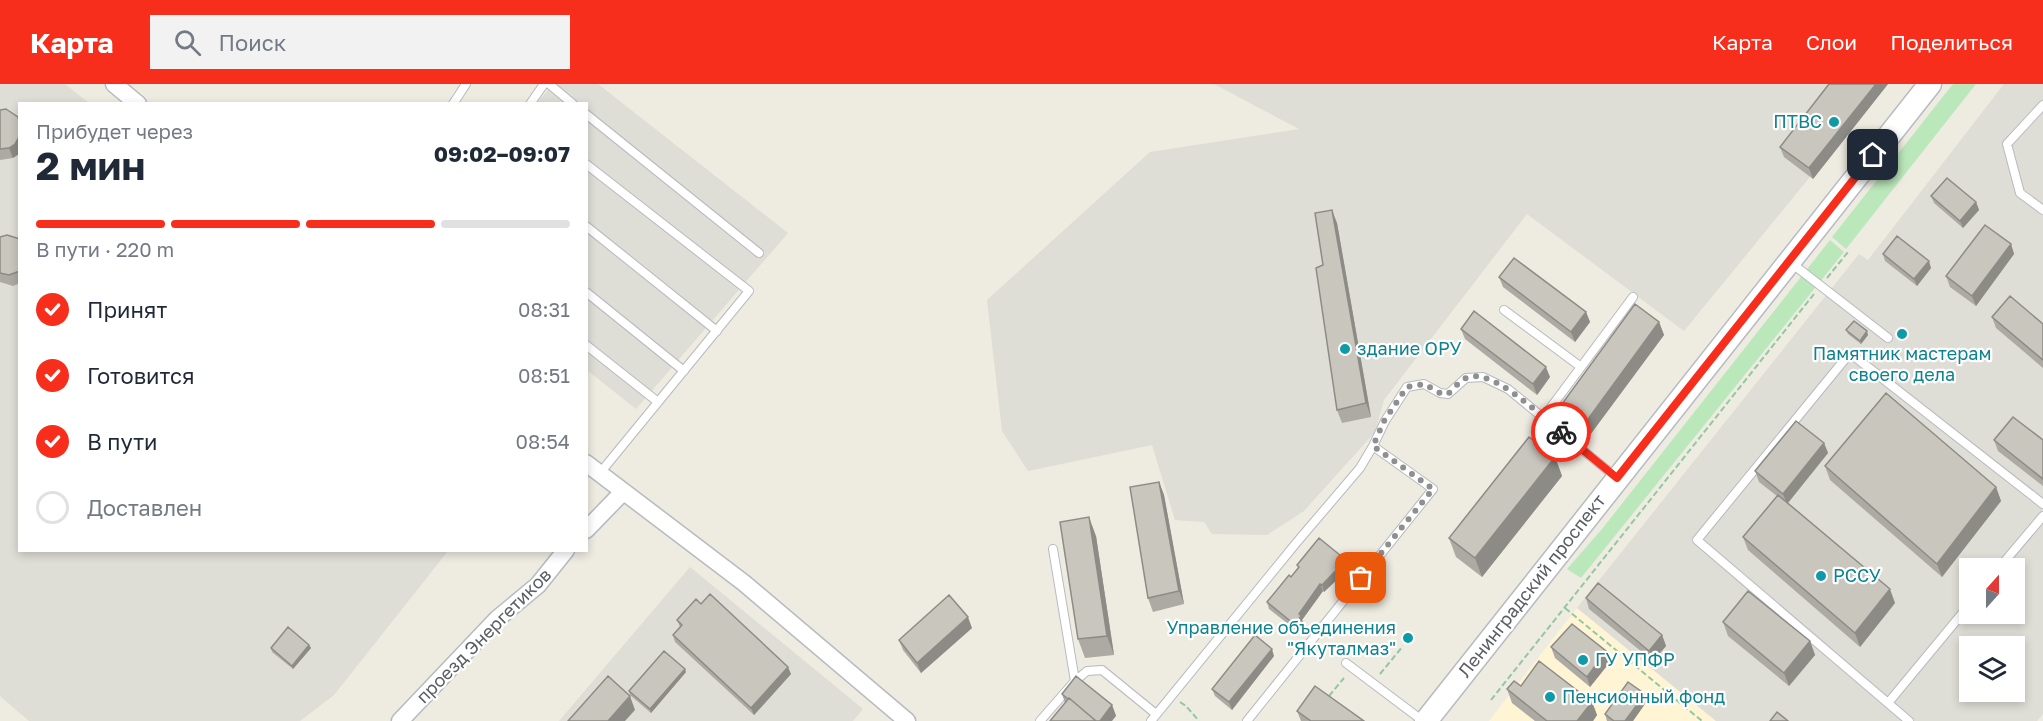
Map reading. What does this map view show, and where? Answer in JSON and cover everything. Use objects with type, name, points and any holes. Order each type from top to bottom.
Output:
[{"type":"main road","name":"Ленинградский проспект","points":[[1424,721],[1929,84]]},
{"type":"street","points":[[114,84],[136,102]]},
{"type":"street","points":[[593,468],[744,583],[902,720]]},
{"type":"street","points":[[588,528],[623,492]]},
{"type":"street","name":"проезд Энергетиков","points":[[400,721],[497,619],[538,585],[564,552]]},
{"type":"lane","points":[[454,102],[466,84]]},
{"type":"lane","points":[[532,102],[546,84],[570,102]]},
{"type":"lane","points":[[2043,105],[2007,144],[2020,193],[2043,210]]},
{"type":"lane","points":[[588,116],[759,253]]},
{"type":"lane","points":[[588,166],[749,291],[658,402],[593,468]]},
{"type":"lane","points":[[588,228],[717,331]]},
{"type":"lane","points":[[1789,261],[1888,338]]},
{"type":"lane","points":[[588,294],[684,371]]},
{"type":"lane","points":[[1543,418],[1633,297]]},
{"type":"lane","points":[[1504,310],[1581,367]]},
{"type":"lane","points":[[588,347],[658,402]]},
{"type":"lane","points":[[1909,721],[1697,540],[1850,353],[2043,504]]},
{"type":"lane","points":[[1040,721],[1075,681],[1087,671],[1102,670],[1153,718],[1360,468],[1384,421],[1407,387],[1424,384],[1440,393],[1448,394],[1466,378],[1484,377],[1508,389],[1617,478]]},
{"type":"lane","points":[[1247,721],[1433,489],[1373,446]]},
{"type":"lane","points":[[2007,558],[2043,516]]},
{"type":"lane","points":[[1053,549],[1075,681]]},
{"type":"lane","points":[[1887,703],[1959,617]]},
{"type":"lane","points":[[1349,665],[1424,721]]},
{"type":"path","points":[[1826,280],[1848,252]]},
{"type":"path","points":[[1491,700],[1818,290]]},
{"type":"path","points":[[1565,608],[1702,721]]},
{"type":"path","points":[[1373,683],[1402,646]]},
{"type":"path","points":[[1325,701],[1349,665]]},
{"type":"path","points":[[1186,706],[1199,721]]},
{"type":"shaded area","points":[[0,84],[65,84],[88,102],[18,102],[18,552],[447,552],[334,695],[300,721],[29,721],[0,696]]},
{"type":"shaded area","points":[[553,84],[598,84],[788,233],[636,409],[588,371],[588,102],[538,102]]},
{"type":"shaded area","points":[[1214,84],[1886,84],[1684,331],[1527,214],[1384,400],[1375,432],[1304,511],[1267,535],[1212,534],[1204,522],[1175,520],[1152,445],[1028,471],[1002,431],[987,300],[1150,152],[1299,129]]},
{"type":"shaded area","points":[[2004,84],[2043,84],[2043,714],[2037,721],[1716,721],[1577,608],[1859,254],[1868,260]]},
{"type":"shaded area","points":[[690,567],[863,709],[853,721],[559,721]]},
{"type":"shaded area","points":[[1577,608],[1716,721],[1489,721]]},
{"type":"green space","points":[[1953,84],[1976,84],[1846,249],[1832,237]]},
{"type":"green space","points":[[1830,240],[1844,252],[1581,578],[1567,569],[1602,529]]},
{"type":"building","name":"ПТВС","points":[[1829,84],[1876,84],[1809,168],[1780,147]]},
{"type":"building","points":[[6,109],[18,117],[18,139],[9,148],[0,149],[0,110]]},
{"type":"building","points":[[1947,178],[1976,202],[1960,221],[1931,196]]},
{"type":"building","name":"здание ОРУ","points":[[1332,210],[1366,403],[1337,410],[1316,268],[1323,265],[1315,213]]},
{"type":"building","points":[[1985,225],[2011,244],[1972,296],[1946,276]]},
{"type":"building","points":[[7,235],[18,238],[18,272],[9,275],[0,273],[0,237]]},
{"type":"building","points":[[1897,236],[1929,261],[1914,279],[1883,254]]},
{"type":"building","points":[[1514,258],[1586,312],[1571,332],[1499,277]]},
{"type":"building","points":[[2010,296],[2043,324],[2043,360],[1992,317]]},
{"type":"building","points":[[1635,304],[1659,322],[1583,426],[1559,408]]},
{"type":"building","points":[[1474,311],[1546,367],[1533,384],[1461,329]]},
{"type":"building","points":[[1854,321],[1867,331],[1860,341],[1846,330]]},
{"type":"building","points":[[1886,393],[1996,487],[1937,564],[1825,466]]},
{"type":"building","points":[[2013,417],[2043,440],[2043,479],[1994,440]]},
{"type":"building","points":[[1796,421],[1824,443],[1783,494],[1755,471]]},
{"type":"building","points":[[1529,437],[1555,457],[1475,558],[1449,538]]},
{"type":"building","points":[[1159,482],[1179,591],[1148,598],[1130,487]]},
{"type":"building","name":"РССУ","points":[[1778,495],[1890,589],[1855,633],[1743,537]]},
{"type":"building","points":[[1089,517],[1107,636],[1078,639],[1060,522]]},
{"type":"building","points":[[1319,538],[1346,560],[1322,585],[1320,584],[1294,624],[1267,602],[1289,575],[1291,577],[1299,567],[1297,565]]},
{"type":"building","points":[[1598,583],[1662,635],[1649,651],[1586,598]]},
{"type":"building","points":[[1748,591],[1810,641],[1784,673],[1723,622]]},
{"type":"building","points":[[710,594],[788,667],[751,708],[673,635],[682,625],[677,620],[696,599],[701,604]]},
{"type":"building","points":[[949,595],[968,617],[917,663],[899,640]]},
{"type":"building","name":"ГУ УПФР","points":[[1572,624],[1606,651],[1587,677],[1551,647]]},
{"type":"building","points":[[288,627],[309,645],[292,666],[271,648]]},
{"type":"building","points":[[1255,635],[1272,649],[1229,702],[1212,689]]},
{"type":"building","points":[[664,651],[685,669],[650,709],[629,691]]},
{"type":"building","name":"Пенсионный фонд","points":[[1539,661],[1592,702],[1577,721],[1547,721],[1507,689],[1514,681],[1521,686]]},
{"type":"building","points":[[608,676],[630,696],[608,721],[568,721]]},
{"type":"building","points":[[1076,676],[1112,705],[1100,721],[1096,721],[1062,694]]},
{"type":"building","points":[[1628,682],[1645,694],[1625,721],[1614,721],[1605,714]]},
{"type":"building","points":[[1315,686],[1364,721],[1311,721],[1297,711]]},
{"type":"building","points":[[1069,698],[1096,721],[1050,721]]},
{"type":"building","points":[[1777,712],[1788,721],[1770,721]]},
{"type":"way so far","points":[[1361,578],[1433,489],[1373,446],[1384,421],[1407,387],[1424,384],[1440,393],[1448,394],[1466,378],[1484,377],[1508,389],[1561,432]]},
{"type":"place","name":"ПТВС","points":[[1834,122]]},
{"type":"place","name":"Памятник мастерам своего дела","points":[[1902,334]]},
{"type":"place","name":"здание ОРУ","points":[[1345,349]]},
{"type":"place","name":"РССУ","points":[[1821,576]]},
{"type":"place","name":"Управление объединения \"Якуталмаз\"","points":[[1408,638]]},
{"type":"place","name":"ГУ УПФР","points":[[1583,660]]},
{"type":"place","name":"Пенсионный фонд","points":[[1550,697]]},
{"type":"route","points":[[1561,432],[1617,478],[1873,155]]}]
